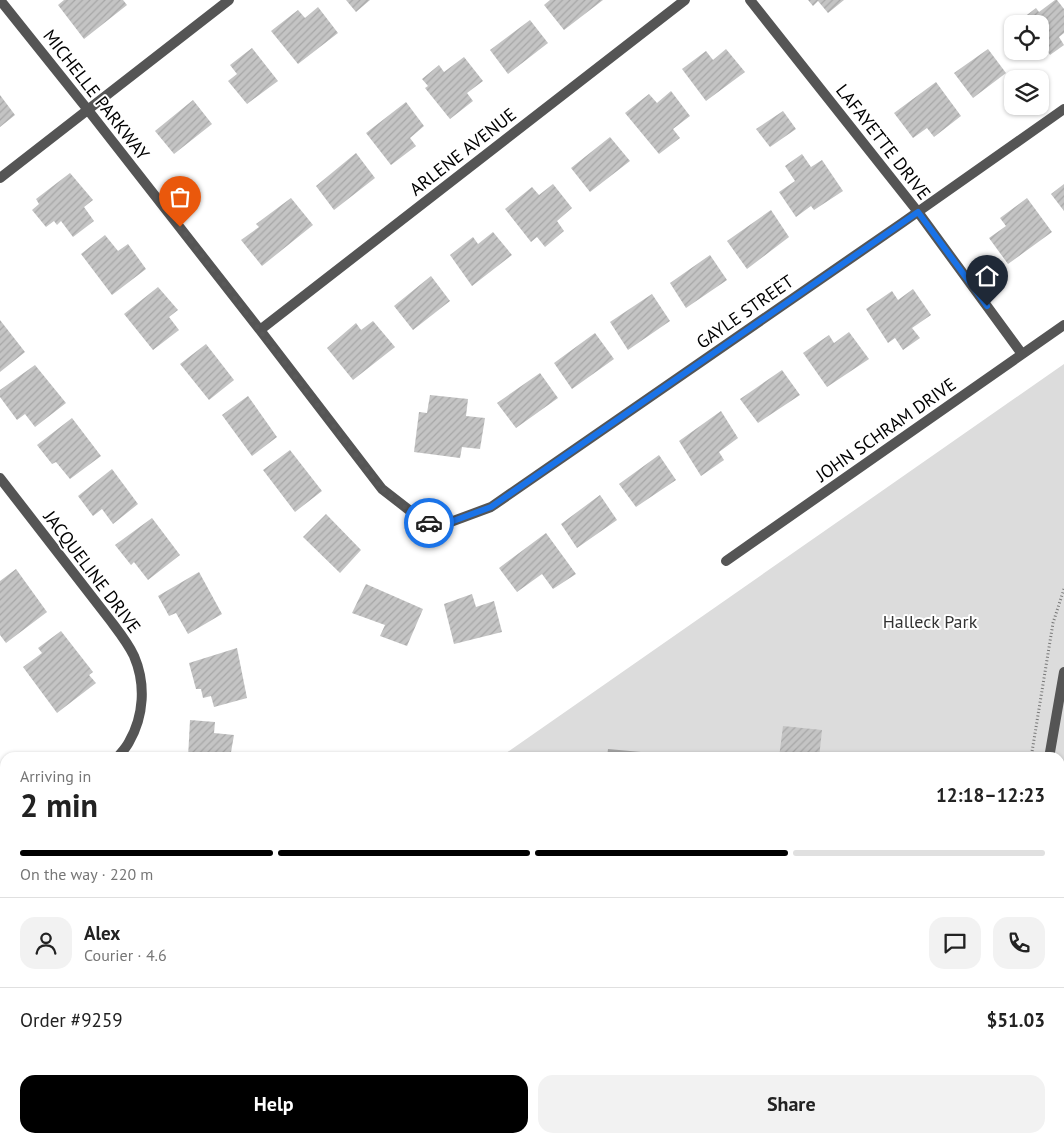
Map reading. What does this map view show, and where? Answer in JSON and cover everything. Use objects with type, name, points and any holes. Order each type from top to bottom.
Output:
[{"type":"street","name":"MICHELLE PARKWAY","points":[[0,0],[260,330],[382,489],[409,510],[437,527]]},
{"type":"street","points":[[0,178],[229,0]]},
{"type":"street","name":"ARLENE AVENUE","points":[[260,330],[685,0]]},
{"type":"street","name":"LAFAYETTE DRIVE","points":[[750,0],[918,212],[1022,354]]},
{"type":"street","name":"GAYLE STREET","points":[[437,527],[491,507],[1064,109]]},
{"type":"street","name":"JOHN SCHRAM DRIVE","points":[[726,561],[1064,325]]},
{"type":"street","name":"JACQUELINE DRIVE","points":[[0,478],[124,640],[134,656],[140,675],[141,711],[128,743],[121,752]]},
{"type":"street","points":[[1050,752],[1064,672]]},
{"type":"path","points":[[1032,752],[1053,623],[1064,589]]},
{"type":"green space","name":"Halleck Park","points":[[1064,364],[1064,752],[508,752]]},
{"type":"water","points":[[608,749],[641,752],[608,752]]},
{"type":"building","points":[[64,0],[123,0],[127,5],[84,39],[58,5]]},
{"type":"building","points":[[346,0],[370,0],[356,12]]},
{"type":"building","points":[[550,0],[603,0],[564,30],[544,5]]},
{"type":"building","points":[[808,0],[844,0],[828,13],[818,1],[813,6]]},
{"type":"building","points":[[1055,0],[1064,9],[1064,33],[1059,37],[1064,45],[1050,55],[1049,15],[1027,15],[1036,8],[1039,12]]},
{"type":"building","points":[[318,7],[338,33],[298,64],[271,31],[298,10],[305,18]]},
{"type":"building","points":[[530,20],[548,43],[508,74],[490,50]]},
{"type":"building","points":[[252,48],[278,81],[247,104],[228,81],[237,74],[230,65]]},
{"type":"building","points":[[726,49],[745,72],[706,101],[682,69],[706,51],[713,60]]},
{"type":"building","points":[[988,49],[1004,70],[1004,75],[973,98],[954,73]]},
{"type":"building","points":[[464,57],[483,81],[467,93],[473,101],[450,119],[425,88],[428,86],[422,79],[439,65],[444,72]]},
{"type":"building","points":[[936,82],[961,116],[934,137],[927,128],[913,138],[894,113]]},
{"type":"building","points":[[671,91],[690,116],[673,129],[680,138],[659,154],[625,113],[649,94],[657,103]]},
{"type":"building","points":[[0,95],[15,115],[0,127]]},
{"type":"building","points":[[193,100],[212,124],[174,154],[155,131]]},
{"type":"building","points":[[406,102],[424,126],[410,138],[416,146],[391,165],[366,133]]},
{"type":"building","points":[[783,111],[796,129],[770,147],[756,129]]},
{"type":"building","points":[[610,137],[630,161],[590,192],[571,168]]},
{"type":"building","points":[[356,153],[375,178],[334,210],[316,186]]},
{"type":"building","points":[[802,154],[811,167],[822,160],[843,191],[814,210],[811,206],[796,217],[779,192],[795,181],[785,166]]},
{"type":"building","points":[[70,173],[93,200],[84,207],[94,221],[73,237],[61,221],[57,225],[54,221],[46,227],[32,210],[39,204],[36,199]]},
{"type":"building","points":[[553,184],[572,208],[557,221],[564,231],[545,247],[537,237],[531,242],[505,209],[532,187],[539,195]]},
{"type":"building","points":[[1064,184],[1064,211],[1051,194]]},
{"type":"building","points":[[291,198],[313,225],[262,266],[241,240],[259,227],[256,224]]},
{"type":"building","points":[[1027,198],[1052,232],[1008,264],[989,238],[1006,226],[1000,218]]},
{"type":"building","points":[[771,210],[789,237],[747,269],[727,241]]},
{"type":"building","points":[[493,232],[512,255],[472,286],[450,255],[473,237],[478,244]]},
{"type":"building","points":[[105,235],[118,251],[128,244],[146,269],[112,295],[81,254]]},
{"type":"building","points":[[710,255],[727,280],[686,308],[670,283]]},
{"type":"building","points":[[431,276],[450,301],[413,330],[394,306]]},
{"type":"building","points":[[158,287],[178,310],[169,317],[179,330],[153,350],[124,314]]},
{"type":"building","points":[[913,289],[931,315],[912,328],[920,338],[903,350],[895,338],[888,343],[866,309],[892,291],[898,300]]},
{"type":"building","points":[[652,294],[670,321],[628,350],[610,322]]},
{"type":"building","points":[[0,320],[25,352],[0,372]]},
{"type":"building","points":[[373,321],[395,347],[353,380],[327,348],[356,323],[361,330]]},
{"type":"building","points":[[849,332],[869,359],[827,387],[803,353],[829,335],[834,343]]},
{"type":"building","points":[[595,333],[614,359],[572,389],[554,363]]},
{"type":"building","points":[[206,344],[234,380],[209,400],[180,364]]},
{"type":"building","points":[[35,365],[66,403],[35,427],[25,414],[17,420],[0,397],[0,390]]},
{"type":"building","points":[[782,370],[800,395],[758,423],[740,399]]},
{"type":"building","points":[[540,373],[558,398],[516,428],[497,403]]},
{"type":"building","points":[[430,395],[468,399],[466,416],[485,418],[480,449],[462,447],[460,458],[414,452],[419,412],[427,413]]},
{"type":"building","points":[[248,396],[277,437],[252,456],[222,415]]},
{"type":"building","points":[[721,411],[738,438],[719,452],[724,460],[701,476],[679,441]]},
{"type":"building","points":[[72,418],[101,456],[70,479],[56,462],[52,464],[37,445]]},
{"type":"building","points":[[290,450],[322,491],[295,512],[263,470]]},
{"type":"building","points":[[659,455],[676,480],[636,507],[619,484]]},
{"type":"building","points":[[112,469],[138,504],[113,524],[102,509],[93,516],[78,496]]},
{"type":"building","points":[[600,495],[617,520],[577,548],[561,524]]},
{"type":"building","points":[[326,514],[361,550],[340,573],[303,537]]},
{"type":"building","points":[[152,518],[180,555],[148,580],[134,562],[131,565],[115,545]]},
{"type":"building","points":[[546,533],[576,574],[553,589],[542,574],[517,592],[499,568]]},
{"type":"building","points":[[16,569],[47,612],[6,643],[0,635],[0,581]]},
{"type":"building","points":[[199,572],[222,614],[188,634],[176,613],[169,616],[158,596]]},
{"type":"building","points":[[366,584],[423,609],[407,646],[380,636],[385,625],[352,613]]},
{"type":"building","points":[[472,594],[476,607],[494,601],[502,632],[454,644],[444,604]]},
{"type":"building","points":[[61,631],[93,672],[89,675],[96,683],[57,713],[23,667],[42,653],[38,648]]},
{"type":"building","points":[[237,648],[247,698],[214,707],[211,696],[203,698],[201,689],[196,689],[189,663]]},
{"type":"building","points":[[190,720],[215,722],[214,733],[234,735],[231,752],[188,752]]},
{"type":"building","points":[[783,726],[822,730],[820,752],[780,752]]},
{"type":"way so far","points":[[180,227],[382,489],[429,523]]},
{"type":"route","points":[[429,523],[437,527],[491,507],[918,212],[987,306]]}]
